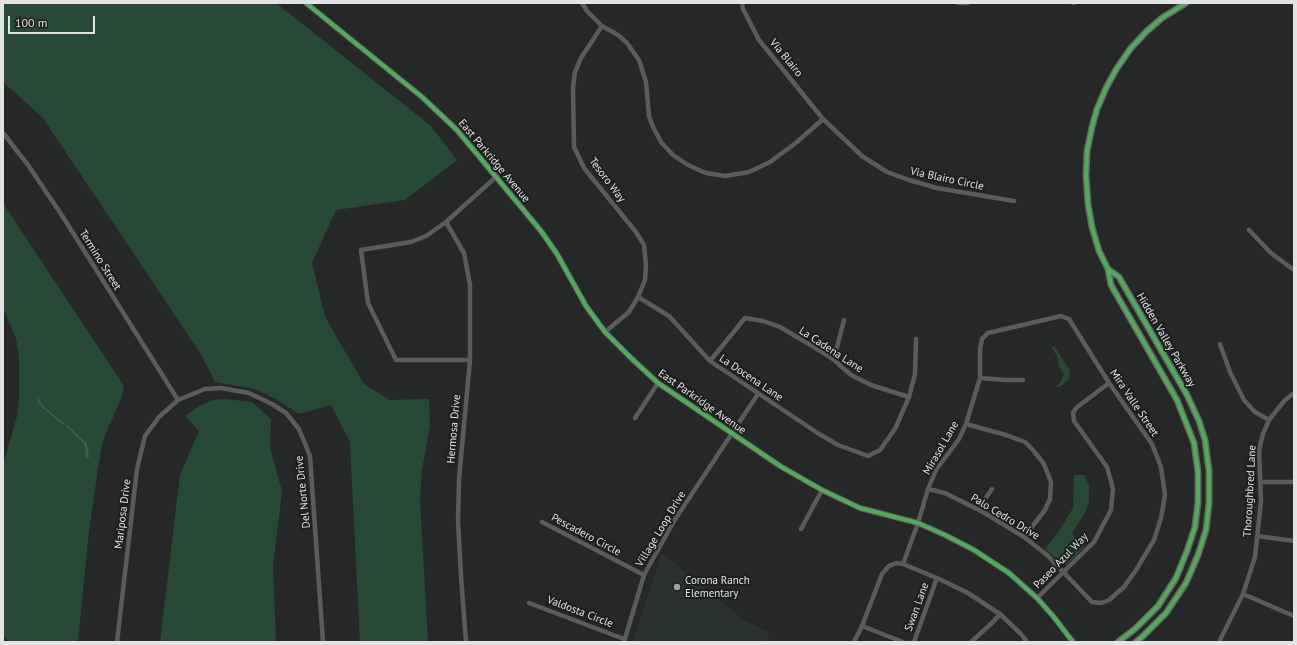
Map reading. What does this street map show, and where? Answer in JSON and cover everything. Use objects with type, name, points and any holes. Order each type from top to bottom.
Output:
[{"type":"main road","name":"East Parkridge Avenue","points":[[306,3],[422,97],[457,130],[497,176],[545,237],[557,254],[586,306],[605,332],[630,358],[658,383],[780,466],[822,490],[860,508],[918,523],[946,535],[974,550],[1009,573],[1037,598],[1073,642]]},
{"type":"main road","name":"Hidden Valley Parkway","points":[[1118,642],[1136,628],[1158,606],[1176,578],[1188,551],[1195,527],[1198,502],[1198,472],[1194,443],[1177,400],[1111,285],[1108,269],[1099,251],[1092,227],[1088,204],[1086,175],[1087,151],[1092,127],[1106,88],[1117,68],[1131,48],[1147,31],[1162,18],[1186,3]]},
{"type":"main road","name":"Hidden Valley Parkway","points":[[1108,269],[1119,277],[1187,395],[1199,421],[1205,440],[1209,471],[1209,503],[1206,530],[1198,555],[1186,583],[1166,613],[1144,636],[1136,642]]},
{"type":"street","points":[[582,3],[587,11],[602,26],[618,35],[627,43],[639,60],[646,82],[650,116],[653,127],[661,142],[673,155],[688,165],[706,173],[725,176],[749,172],[770,162],[823,119]]},
{"type":"street","name":"Via Blairo","points":[[742,3],[743,9],[760,40],[823,119]]},
{"type":"street","points":[[958,3],[968,3]]},
{"type":"street","name":"Tesoro Way","points":[[602,26],[581,58],[575,72],[573,88],[574,147],[584,168],[636,232],[644,245],[646,265],[645,280],[638,297],[629,312],[605,332]]},
{"type":"street","name":"Via Blairo Circle","points":[[823,119],[862,156],[888,172],[909,180],[938,188],[1014,201]]},
{"type":"street","name":"Termino Street","points":[[3,133],[28,165],[63,217],[178,400]]},
{"type":"street","points":[[470,360],[396,360],[368,303],[361,250],[411,242],[426,236],[446,222],[497,176]]},
{"type":"street","name":"Hermosa Drive","points":[[446,222],[464,253],[470,285],[470,360],[459,479],[458,521],[466,642]]},
{"type":"street","points":[[1249,230],[1272,253],[1294,270]]},
{"type":"street","name":"La Docena Lane","points":[[638,297],[669,316],[710,362],[838,445],[868,456],[880,450],[895,429],[909,397]]},
{"type":"street","name":"Mirasol Lane","points":[[903,564],[918,523],[928,489],[936,470],[959,439],[966,424],[980,378],[980,349],[982,339],[988,333],[1043,319],[1061,316],[1069,319]]},
{"type":"street","name":"La Cadena Lane","points":[[710,362],[745,318],[764,321],[780,327],[833,359],[851,375],[871,385],[909,397]]},
{"type":"street","name":"Mira Valle Street","points":[[1069,319],[1109,383],[1152,444],[1160,467],[1165,495],[1161,518],[1154,540],[1124,587],[1109,600],[1101,603]]},
{"type":"street","points":[[833,359],[844,320]]},
{"type":"street","points":[[909,397],[915,374],[916,339]]},
{"type":"street","points":[[1220,344],[1230,372],[1244,400],[1255,412],[1269,420]]},
{"type":"street","points":[[980,378],[1023,380]]},
{"type":"street","points":[[635,418],[658,383]]},
{"type":"street","name":"Paseo Azul Way","points":[[1037,598],[1094,542],[1111,510],[1113,489],[1107,467],[1074,421],[1073,414],[1076,408],[1109,383]]},
{"type":"street","name":"Del Norte Drive","points":[[178,400],[205,389],[221,388],[249,393],[272,404],[286,413],[299,429],[310,456],[323,642]]},
{"type":"street","name":"Thoroughbred Lane","points":[[1219,642],[1244,594],[1255,557],[1261,501],[1259,450],[1263,434],[1269,420],[1285,400],[1294,393]]},
{"type":"street","name":"Village Loop Drive","points":[[624,640],[644,575],[674,520],[758,394]]},
{"type":"street","name":"Mariposa Drive","points":[[117,642],[139,462],[145,436],[159,417],[178,400]]},
{"type":"street","points":[[966,424],[1025,442],[1044,464],[1051,482],[1050,498],[1045,510],[1024,537]]},
{"type":"street","points":[[1261,482],[1294,482]]},
{"type":"street","name":"Palo Cedro Drive","points":[[928,489],[945,493],[983,512],[1024,537],[1047,555],[1092,602],[1101,603]]},
{"type":"street","points":[[983,512],[985,499],[992,489]]},
{"type":"street","points":[[802,529],[822,490]]},
{"type":"street","name":"Pescadero Circle","points":[[542,522],[644,575]]},
{"type":"street","points":[[1258,536],[1294,541]]},
{"type":"street","points":[[854,642],[862,626],[882,574],[889,566],[896,563],[903,564],[937,578],[968,593],[1000,614],[1028,642]]},
{"type":"street","name":"Swan Lane","points":[[914,642],[937,578]]},
{"type":"street","points":[[1244,594],[1294,616]]},
{"type":"street","name":"Valdosta Circle","points":[[528,603],[624,640]]},
{"type":"street","points":[[971,642],[1000,614]]},
{"type":"street","points":[[862,626],[903,642]]},
{"type":"shaded area","points":[[3,3],[276,3],[430,125],[457,160],[405,200],[336,210],[312,263],[325,317],[364,384],[390,400],[429,399],[430,426],[422,470],[420,501],[428,642],[360,642],[350,442],[331,405],[299,414],[276,399],[255,389],[215,382],[202,356],[43,118],[3,82]]},
{"type":"shaded area","points":[[3,203],[124,386],[121,399],[103,440],[89,531],[78,642],[8,642],[3,635],[3,465],[17,416],[19,399],[19,358],[16,338],[3,309]]},
{"type":"shaded area","points":[[1051,346],[1055,347],[1070,371],[1069,379],[1060,387],[1056,387],[1064,374],[1059,367],[1057,356]]},
{"type":"shaded area","points":[[38,395],[40,402],[44,407],[65,424],[63,425],[41,406],[38,402]]},
{"type":"shaded area","points":[[225,399],[252,402],[271,419],[270,448],[282,491],[273,567],[276,642],[160,642],[180,475],[199,431],[185,416],[199,406],[213,400]]},
{"type":"shaded area","points":[[67,425],[87,444],[89,458],[86,457],[83,442],[66,427]]},
{"type":"shaded area","points":[[1074,475],[1084,475],[1089,485],[1089,501],[1085,513],[1072,533],[1084,547],[1068,564],[1064,565],[1045,549],[1061,528],[1073,508]]},
{"type":"shaded area","name":"Corona Ranch Elementary","points":[[662,553],[745,621],[770,632],[766,642],[633,642]]},
{"type":"cycle path","points":[[306,3],[422,97],[457,130],[541,231],[557,254],[586,306],[605,332],[658,383],[780,466],[822,490],[860,508],[918,523],[974,550],[1009,573],[1037,598],[1073,642]]},
{"type":"cycle path","points":[[1118,642],[1136,628],[1158,606],[1176,578],[1195,527],[1198,502],[1198,472],[1194,443],[1177,400],[1111,285],[1108,269],[1099,251],[1092,227],[1088,204],[1086,175],[1087,151],[1097,109],[1117,68],[1131,48],[1147,31],[1162,18],[1186,3]]},
{"type":"cycle path","points":[[1108,269],[1119,277],[1187,395],[1199,421],[1205,440],[1209,471],[1209,503],[1206,530],[1198,555],[1186,583],[1166,613],[1136,642]]},
{"type":"place","name":"Corona Ranch Elementary","points":[[677,587]]}]
